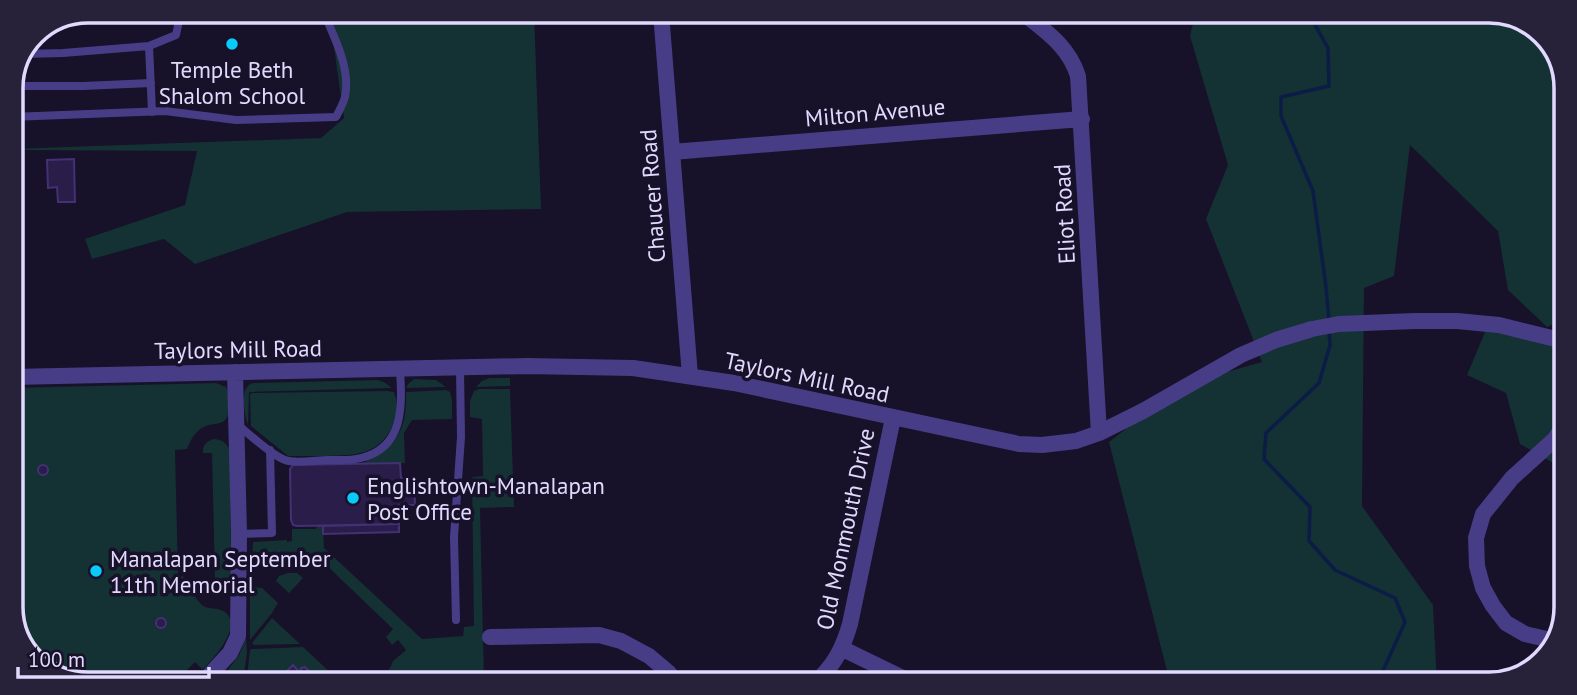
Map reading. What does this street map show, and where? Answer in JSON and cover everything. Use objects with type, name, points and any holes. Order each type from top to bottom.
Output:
[{"type":"street","name":"Chaucer Road","points":[[662,23],[690,376]]},
{"type":"street","name":"Eliot Road","points":[[1034,23],[1058,41],[1071,58],[1078,76],[1099,433]]},
{"type":"street","name":"Milton Avenue","points":[[672,152],[1082,119]]},
{"type":"street","name":"Taylors Mill Road","points":[[23,377],[587,366],[633,369],[734,383],[1031,446],[1076,441],[1099,433],[1241,355],[1312,329],[1339,324],[1457,321],[1499,325],[1554,339]]},
{"type":"street","points":[[212,672],[230,653],[238,636],[239,534],[235,372]]},
{"type":"street","name":"Old Monmouth Drive","points":[[826,672],[843,649],[892,418]]},
{"type":"street","points":[[1546,639],[1525,634],[1506,622],[1493,606],[1483,588],[1477,566],[1476,538],[1483,514],[1512,478],[1554,440]]},
{"type":"street","points":[[490,637],[599,635],[621,641],[649,656],[668,672]]},
{"type":"street","points":[[843,649],[890,672]]},
{"type":"lane","points":[[33,54],[149,46],[176,35],[178,23]]},
{"type":"lane","points":[[23,117],[165,111],[236,120],[336,117],[344,98],[346,79],[338,47],[328,23]]},
{"type":"lane","points":[[149,46],[152,112]]},
{"type":"lane","points":[[23,86],[151,83]]},
{"type":"lane","points":[[456,620],[454,545],[461,424],[460,368]]},
{"type":"lane","points":[[237,424],[284,460],[354,460],[376,452],[391,438],[400,419],[400,369]]},
{"type":"lane","points":[[239,534],[272,533],[270,450]]},
{"type":"lane","points":[[414,491],[457,490]]},
{"type":"green space","points":[[331,23],[534,23],[541,209],[347,212],[195,264],[164,239],[92,259],[85,239],[185,205],[197,151],[23,150],[321,138],[344,118]]},
{"type":"green space","points":[[1193,23],[1489,23],[1522,31],[1546,55],[1554,83],[1554,324],[1547,327],[1508,290],[1498,231],[1410,145],[1394,276],[1364,288],[1362,506],[1433,605],[1436,672],[1167,672],[1109,442],[1184,384],[1262,362],[1206,219],[1228,165],[1190,36]]},
{"type":"green space","points":[[1488,325],[1554,345],[1554,463],[1520,444],[1506,393],[1467,375]]},
{"type":"green space","points":[[489,378],[510,378],[510,386],[476,387]]},
{"type":"green space","points":[[414,379],[436,380],[446,387],[406,388]]},
{"type":"green space","points":[[378,380],[392,388],[249,392],[248,424],[244,393],[248,385],[253,383]]},
{"type":"green space","points":[[216,383],[226,387],[229,404],[227,418],[199,430],[187,449],[175,450],[178,574],[187,580],[202,605],[225,612],[231,625],[225,642],[204,668],[195,662],[185,672],[75,671],[45,656],[29,636],[23,612],[23,388]]},
{"type":"green space","points":[[510,389],[514,507],[480,508],[484,672],[387,672],[393,661],[406,650],[398,640],[392,645],[386,637],[393,629],[321,560],[312,566],[290,559],[261,568],[252,560],[253,542],[292,541],[292,529],[316,529],[317,526],[323,526],[324,548],[422,639],[463,636],[464,627],[474,626],[472,479],[483,476],[482,419],[470,417],[470,401],[474,391]]},
{"type":"green space","points":[[394,392],[396,400],[397,413],[393,425],[374,448],[357,454],[288,456],[251,426],[252,393]]},
{"type":"green space","points":[[406,392],[450,392],[452,400],[452,419],[412,420],[404,433],[405,463],[360,464],[383,452],[397,437],[404,418]]},
{"type":"green space","points":[[214,439],[225,443],[230,453],[231,583],[226,592],[213,595],[205,589],[204,582],[215,581],[212,453],[203,453],[203,448]]},
{"type":"green space","points":[[297,573],[303,578],[289,593],[276,581],[279,576]]},
{"type":"green space","points":[[262,588],[278,603],[250,640],[250,589]]},
{"type":"green space","points":[[272,618],[300,644],[254,645],[252,643]]},
{"type":"green space","points":[[246,638],[244,672],[230,672],[228,670],[239,655]]},
{"type":"green space","points":[[303,647],[330,672],[310,672],[305,667],[299,672],[293,666],[287,672],[247,672],[252,649]]},
{"type":"building","points":[[74,159],[75,202],[58,202],[57,187],[48,188],[47,160]]},
{"type":"building","name":"Englishtown-Manalapan Post Office","points":[[400,463],[401,478],[414,478],[415,505],[398,505],[399,524],[293,525],[290,469],[293,465]]},
{"type":"building","points":[[43,465],[48,470],[43,475],[38,470]]},
{"type":"building","points":[[399,524],[399,532],[323,534],[323,526]]},
{"type":"building","points":[[161,618],[166,623],[161,628],[156,623]]},
{"type":"building","points":[[293,665],[299,672],[286,672]]},
{"type":"building","points":[[305,667],[310,672],[300,672],[301,668]]},
{"type":"waterway","points":[[1314,23],[1328,48],[1329,86],[1281,97],[1281,116],[1313,191],[1329,322]]},
{"type":"waterway","points":[[1329,330],[1330,345],[1319,383],[1266,433],[1264,459],[1310,507],[1309,541],[1335,570],[1395,598],[1405,622],[1382,672]]},
{"type":"place","name":"Temple Beth Shalom School","points":[[232,44]]},
{"type":"place","name":"Englishtown-Manalapan Post Office","points":[[353,498]]},
{"type":"place","name":"Manalapan September 11th Memorial","points":[[96,571]]}]
